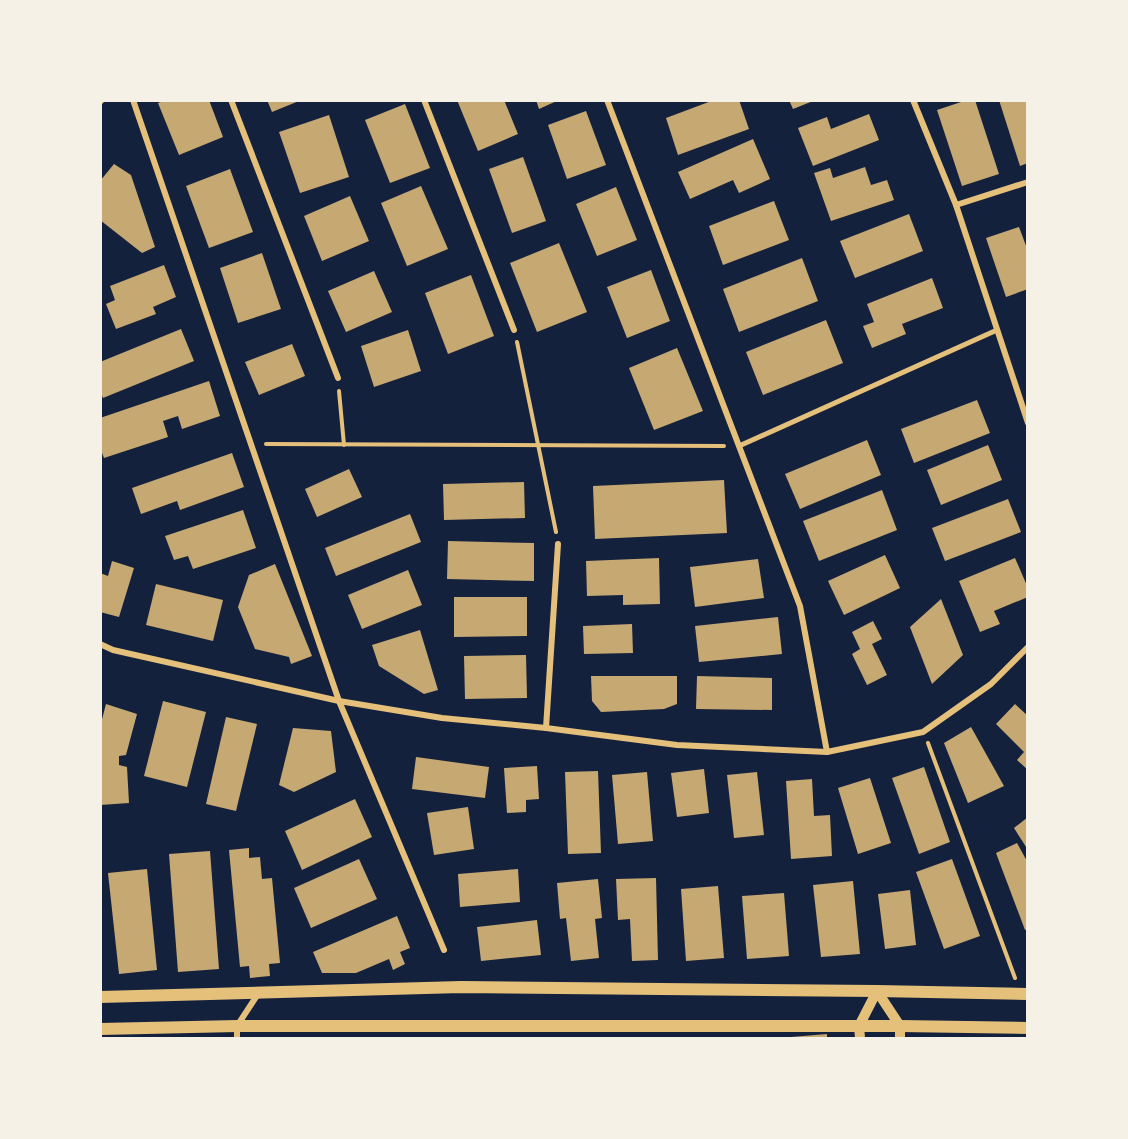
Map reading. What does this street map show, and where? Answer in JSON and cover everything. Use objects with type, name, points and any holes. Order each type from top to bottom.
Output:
[{"type":"main road","points":[[100,997],[461,987],[1024,994]]},
{"type":"main road","points":[[100,1029],[237,1032],[900,1032],[1028,1028]]},
{"type":"street","points":[[133,100],[339,701],[444,950]]},
{"type":"street","points":[[231,100],[338,378]]},
{"type":"street","points":[[424,100],[514,330]]},
{"type":"street","points":[[607,100],[800,606],[826,752]]},
{"type":"street","points":[[913,100],[956,205],[1028,423]]},
{"type":"street","points":[[956,205],[1028,182]]},
{"type":"street","points":[[739,446],[997,330]]},
{"type":"street","points":[[546,728],[558,544]]},
{"type":"street","points":[[100,644],[113,650],[339,701],[442,718],[546,728],[677,745],[826,752],[923,732],[991,684],[1028,647]]},
{"type":"street","points":[[877,991],[900,1032]]},
{"type":"street","points":[[860,1032],[877,991]]},
{"type":"street","points":[[237,1032],[258,994]]},
{"type":"path","points":[[514,330],[558,544]]},
{"type":"path","points":[[338,378],[344,445]]},
{"type":"path","points":[[250,444],[739,446]]},
{"type":"path","points":[[923,732],[1024,994]]},
{"type":"building","points":[[166,100],[209,100],[223,137],[179,155],[158,103]]},
{"type":"building","points":[[267,100],[299,100],[299,101],[272,112]]},
{"type":"building","points":[[457,100],[504,100],[518,134],[478,151]]},
{"type":"building","points":[[536,100],[559,100],[539,109]]},
{"type":"building","points":[[714,100],[739,100],[749,129],[678,155],[666,118]]},
{"type":"building","points":[[789,100],[813,100],[813,101],[793,109]]},
{"type":"building","points":[[967,100],[975,100],[999,174],[962,186],[937,110]]},
{"type":"building","points":[[999,100],[1028,100],[1028,163],[1020,166]]},
{"type":"building","points":[[405,104],[430,168],[390,183],[365,120]]},
{"type":"building","points":[[586,111],[606,165],[567,179],[548,125]]},
{"type":"building","points":[[869,114],[879,140],[813,166],[798,128],[827,117],[831,129]]},
{"type":"building","points":[[329,115],[349,177],[300,193],[279,132]]},
{"type":"building","points":[[753,139],[770,179],[739,193],[733,180],[690,199],[678,172]]},
{"type":"building","points":[[523,157],[546,221],[512,233],[489,169]]},
{"type":"building","points":[[114,164],[131,175],[155,247],[142,253],[100,220],[100,181]]},
{"type":"building","points":[[865,167],[871,185],[887,180],[894,200],[831,221],[814,173],[830,168],[833,178]]},
{"type":"building","points":[[230,169],[253,232],[209,248],[186,186]]},
{"type":"building","points":[[421,186],[448,249],[407,266],[381,203]]},
{"type":"building","points":[[616,187],[637,240],[597,256],[576,204]]},
{"type":"building","points":[[350,196],[369,241],[322,261],[304,216]]},
{"type":"building","points":[[774,201],[789,240],[723,265],[709,226]]},
{"type":"building","points":[[909,214],[923,251],[855,278],[840,241]]},
{"type":"building","points":[[1019,227],[1028,251],[1028,289],[1006,297],[986,238]]},
{"type":"building","points":[[559,243],[587,312],[537,332],[510,263]]},
{"type":"building","points":[[262,253],[281,309],[238,323],[220,268]]},
{"type":"building","points":[[802,258],[818,301],[739,332],[723,289]]},
{"type":"building","points":[[164,265],[176,297],[153,307],[156,314],[116,329],[106,304],[115,300],[110,286]]},
{"type":"building","points":[[651,270],[670,321],[627,338],[607,287]]},
{"type":"building","points":[[374,271],[392,312],[346,332],[328,291]]},
{"type":"building","points":[[471,275],[494,336],[448,354],[425,293]]},
{"type":"building","points":[[932,278],[943,308],[902,324],[906,334],[872,348],[863,326],[874,322],[867,304]]},
{"type":"building","points":[[826,320],[843,363],[763,395],[746,352]]},
{"type":"building","points":[[181,329],[194,361],[103,398],[100,391],[100,362]]},
{"type":"building","points":[[408,330],[421,371],[374,387],[361,346]]},
{"type":"building","points":[[292,344],[305,376],[259,395],[245,362]]},
{"type":"building","points":[[677,348],[703,411],[654,430],[629,368]]},
{"type":"building","points":[[209,381],[220,416],[182,429],[178,416],[163,421],[168,437],[104,458],[100,448],[100,418]]},
{"type":"building","points":[[977,400],[990,433],[914,463],[901,429]]},
{"type":"building","points":[[867,440],[881,475],[800,509],[785,474]]},
{"type":"building","points":[[988,445],[1002,480],[941,505],[927,470]]},
{"type":"building","points":[[232,453],[244,487],[180,510],[177,501],[141,514],[132,488]]},
{"type":"building","points":[[349,469],[362,497],[317,517],[305,489]]},
{"type":"building","points":[[724,480],[727,533],[595,539],[593,486]]},
{"type":"building","points":[[524,482],[525,518],[444,520],[443,484]]},
{"type":"building","points":[[882,490],[897,530],[819,561],[803,521]]},
{"type":"building","points":[[1008,499],[1021,532],[945,561],[932,528]]},
{"type":"building","points":[[243,510],[256,548],[193,569],[188,556],[174,560],[165,536]]},
{"type":"building","points":[[410,514],[421,542],[336,576],[325,548]]},
{"type":"building","points":[[448,541],[534,543],[534,581],[447,579]]},
{"type":"building","points":[[885,555],[900,588],[844,615],[828,581]]},
{"type":"building","points":[[659,558],[660,604],[623,605],[623,595],[587,596],[586,561]]},
{"type":"building","points":[[1015,558],[1028,588],[1028,597],[994,611],[1000,624],[980,632],[959,581]]},
{"type":"building","points":[[758,559],[764,598],[695,607],[690,567]]},
{"type":"building","points":[[112,561],[134,568],[119,617],[100,612],[100,573],[108,576]]},
{"type":"building","points":[[275,564],[312,656],[291,664],[289,657],[255,649],[238,607],[249,575]]},
{"type":"building","points":[[408,570],[422,605],[362,629],[348,595]]},
{"type":"building","points":[[156,584],[223,600],[213,641],[146,625]]},
{"type":"building","points":[[454,597],[527,597],[527,636],[454,637]]},
{"type":"building","points":[[941,599],[963,655],[932,684],[910,627]]},
{"type":"building","points":[[778,617],[782,654],[699,662],[695,626]]},
{"type":"building","points":[[873,621],[882,639],[872,644],[887,675],[867,685],[852,654],[860,649],[852,632]]},
{"type":"building","points":[[632,624],[633,653],[584,654],[583,626]]},
{"type":"building","points":[[420,630],[438,690],[424,694],[379,666],[372,645]]},
{"type":"building","points":[[526,655],[527,698],[465,699],[464,656]]},
{"type":"building","points":[[591,676],[677,676],[677,704],[664,709],[601,712],[592,701]]},
{"type":"building","points":[[697,676],[772,678],[772,710],[696,709]]},
{"type":"building","points":[[163,701],[206,712],[187,787],[144,776]]},
{"type":"building","points":[[106,704],[137,714],[126,755],[119,756],[119,765],[127,767],[129,803],[100,805],[100,727]]},
{"type":"building","points":[[1015,704],[1028,716],[1028,770],[1017,760],[1024,752],[996,724]]},
{"type":"building","points":[[226,717],[257,724],[236,811],[206,804]]},
{"type":"building","points":[[971,727],[1004,786],[968,803],[944,743]]},
{"type":"building","points":[[293,728],[331,731],[336,772],[294,792],[279,785]]},
{"type":"building","points":[[416,757],[489,767],[485,798],[412,789]]},
{"type":"building","points":[[537,766],[539,799],[526,800],[526,812],[507,813],[504,768]]},
{"type":"building","points":[[924,767],[950,842],[919,854],[892,778]]},
{"type":"building","points":[[704,769],[709,813],[677,817],[671,773]]},
{"type":"building","points":[[598,771],[601,853],[568,854],[565,772]]},
{"type":"building","points":[[647,772],[653,841],[618,844],[612,775]]},
{"type":"building","points":[[757,772],[764,835],[734,838],[727,775]]},
{"type":"building","points":[[870,778],[891,843],[858,854],[838,788]]},
{"type":"building","points":[[812,779],[814,816],[830,815],[832,856],[791,859],[786,781]]},
{"type":"building","points":[[355,799],[372,837],[302,870],[285,831]]},
{"type":"building","points":[[468,807],[474,849],[434,855],[427,813]]},
{"type":"building","points":[[1028,817],[1028,850],[1014,828]]},
{"type":"building","points":[[1017,843],[1028,863],[1028,929],[1025,930],[996,853]]},
{"type":"building","points":[[249,848],[249,858],[260,857],[262,879],[272,878],[280,963],[269,964],[270,976],[250,978],[249,966],[240,967],[229,850]]},
{"type":"building","points":[[210,851],[219,969],[178,972],[169,854]]},
{"type":"building","points":[[359,859],[377,899],[311,928],[294,888]]},
{"type":"building","points":[[952,859],[980,936],[944,949],[916,872]]},
{"type":"building","points":[[147,869],[157,970],[119,974],[108,873]]},
{"type":"building","points":[[518,869],[520,902],[460,907],[458,874]]},
{"type":"building","points":[[656,878],[658,960],[632,961],[630,919],[618,920],[616,879]]},
{"type":"building","points":[[598,879],[602,918],[595,919],[599,958],[571,961],[566,918],[560,919],[557,883]]},
{"type":"building","points":[[853,881],[860,954],[821,957],[813,885]]},
{"type":"building","points":[[718,886],[724,958],[686,961],[681,889]]},
{"type":"building","points":[[910,890],[916,945],[885,949],[878,894]]},
{"type":"building","points":[[784,893],[789,956],[747,959],[742,896]]},
{"type":"building","points":[[397,916],[410,948],[400,952],[405,964],[393,970],[389,959],[356,973],[322,973],[313,952]]},
{"type":"building","points":[[537,920],[541,955],[481,961],[477,927]]},
{"type":"building","points":[[827,1034],[827,1038],[791,1038],[791,1037]]}]
